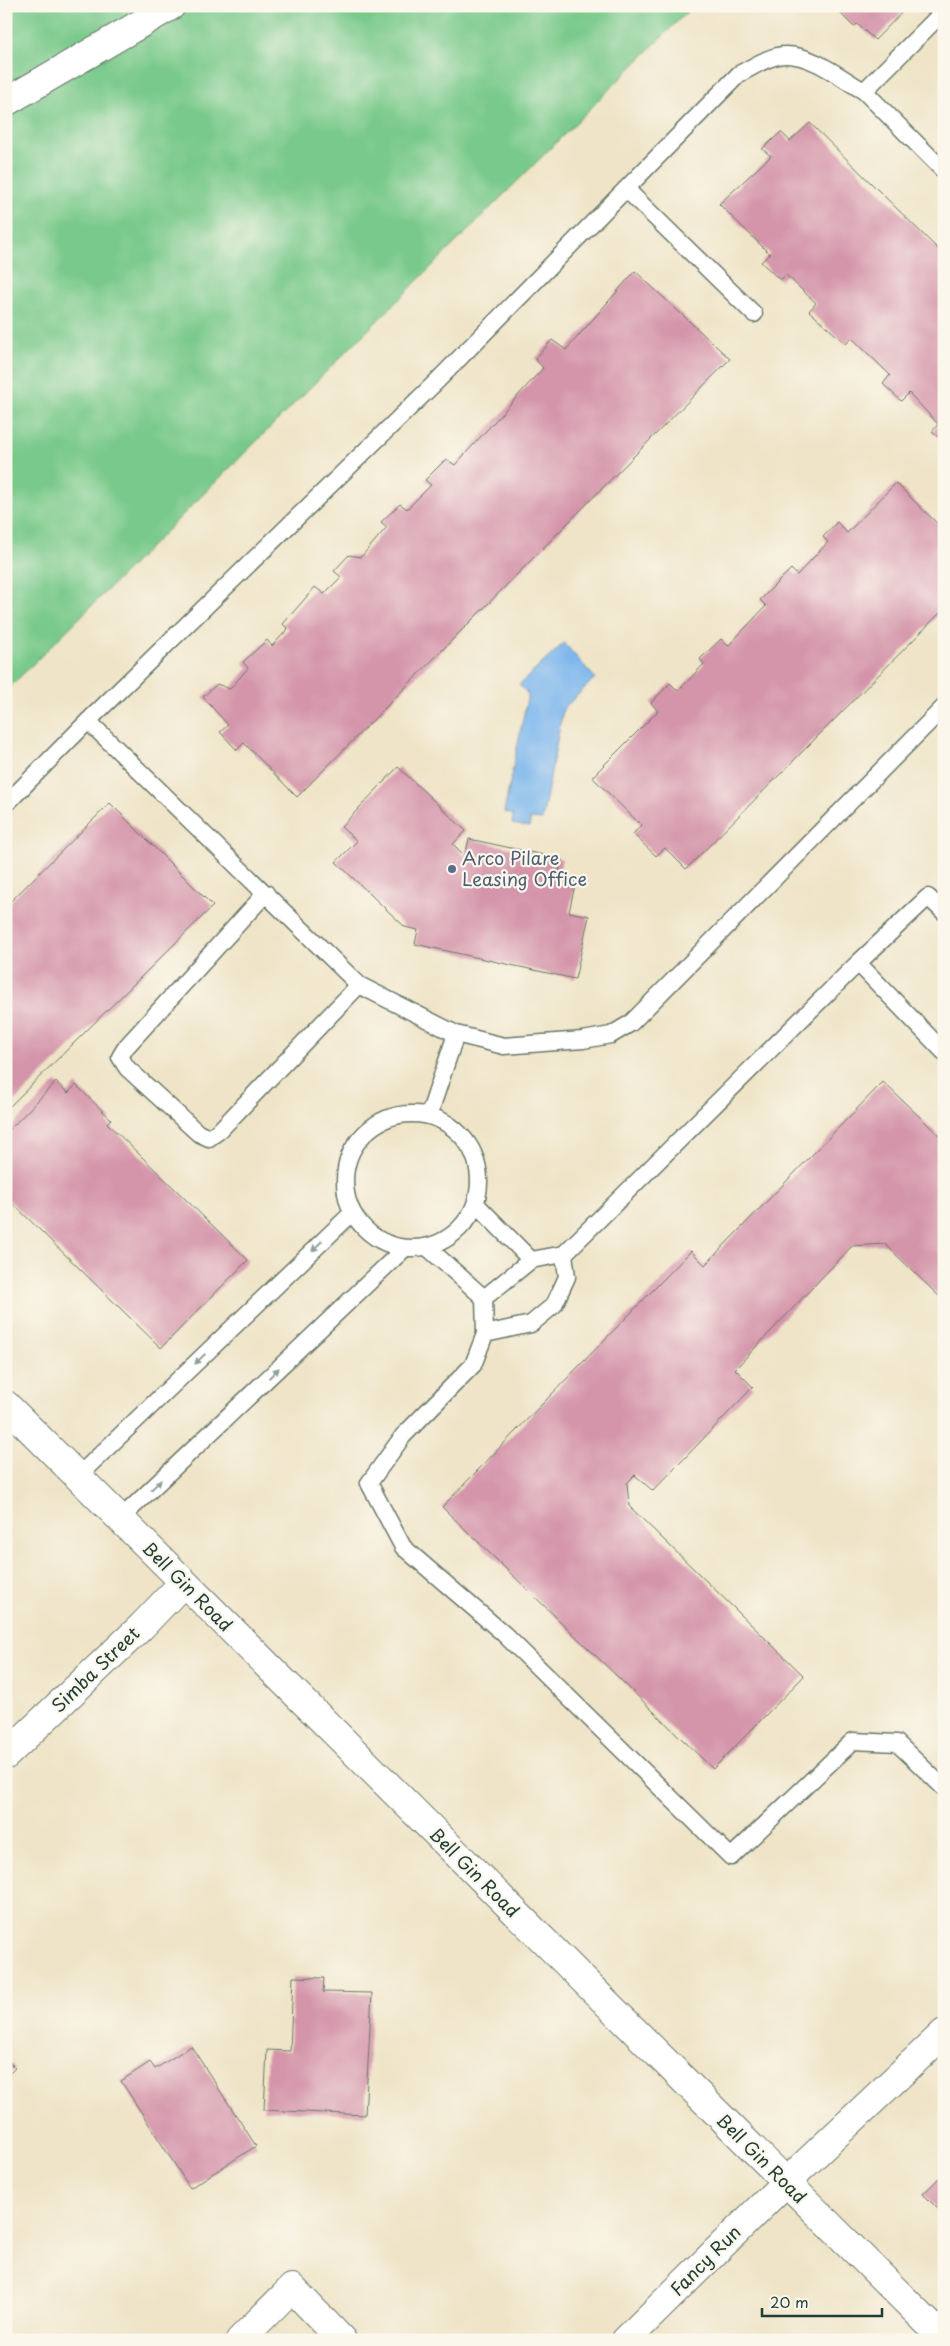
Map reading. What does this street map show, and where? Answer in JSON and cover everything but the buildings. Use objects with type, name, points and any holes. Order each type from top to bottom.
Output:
[{"type":"street","points":[[6,102],[171,6]]},
{"type":"street","name":"Bell Gin Road","points":[[6,1405],[944,2339]]},
{"type":"street","name":"Simba Street","points":[[6,1755],[141,1627],[183,1583]]},
{"type":"street","name":"Fancy Run","points":[[626,2340],[786,2183],[944,2033]]},
{"type":"street","points":[[240,2340],[292,2288],[342,2340]]},
{"type":"lane","points":[[864,91],[944,11]]},
{"type":"lane","points":[[6,804],[88,720],[436,382],[627,190],[739,74],[762,62],[785,55],[808,59],[864,91],[944,171]]},
{"type":"lane","points":[[627,190],[754,314]]},
{"type":"lane","points":[[88,720],[359,985],[456,1034],[504,1046],[583,1040],[611,1035],[631,1023],[944,706]]},
{"type":"lane","points":[[266,893],[126,1047],[120,1057],[127,1068],[198,1133],[209,1138],[220,1130],[359,985]]},
{"type":"lane","points":[[484,1298],[531,1260],[564,1254],[858,963],[928,897],[944,912]]},
{"type":"lane","points":[[858,963],[944,1052]]},
{"type":"lane","points":[[429,1115],[456,1034]]},
{"type":"lane","points":[[407,1113],[429,1115],[450,1124],[466,1140],[477,1160],[480,1181],[476,1204],[465,1223],[448,1238],[427,1247],[405,1248],[384,1242],[365,1230],[352,1213],[345,1192],[345,1169],[352,1148],[366,1130],[385,1118],[407,1113]]},
{"type":"lane","points":[[476,1204],[531,1260]]},
{"type":"lane","points":[[78,1476],[352,1213]]},
{"type":"lane","points":[[427,1247],[484,1298],[485,1334],[473,1365],[403,1436],[369,1483],[403,1547],[504,1634],[731,1857],[854,1741],[896,1743],[944,1788]]},
{"type":"lane","points":[[120,1519],[405,1248]]},
{"type":"lane","points":[[485,1334],[531,1324],[554,1305],[567,1277],[564,1254]]},
{"type":"green space","points":[[6,6],[693,6],[6,691]]},
{"type":"water","points":[[564,643],[595,678],[563,709],[542,820],[530,819],[530,827],[512,824],[513,815],[504,812],[528,694],[519,685]]},
{"type":"place","name":"Arco Pilare Leasing Office","points":[[452,869]]}]
